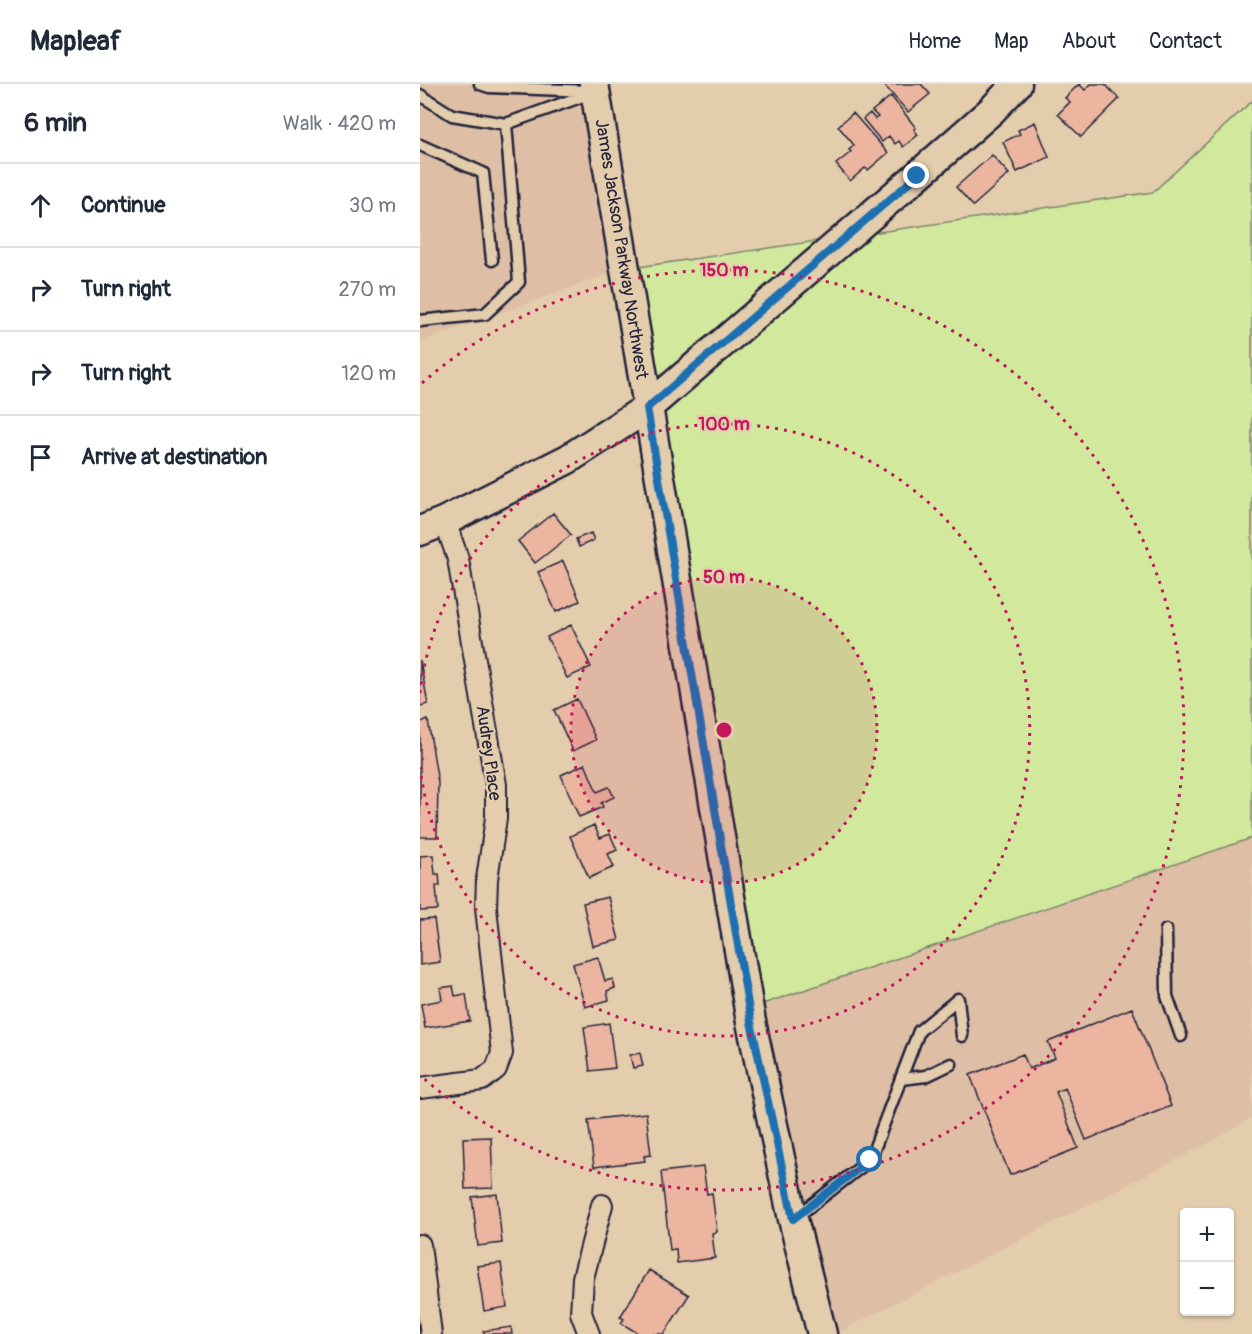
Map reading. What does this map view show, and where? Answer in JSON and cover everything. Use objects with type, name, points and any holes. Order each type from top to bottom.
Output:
[{"type":"main road","points":[[433,526],[568,459],[647,408],[917,176],[991,111],[1017,84]]},
{"type":"main road","name":"James Jackson Parkway Northwest","points":[[595,88],[751,1022],[793,1219],[822,1334]]},
{"type":"street","name":"Audrey Place","points":[[420,1088],[482,1080],[496,1070],[502,1053],[486,908],[487,879],[496,818],[496,785],[458,559],[433,526]]},
{"type":"street","points":[[589,1334],[581,1313],[583,1278],[602,1205]]},
{"type":"street","points":[[420,1245],[427,1332]]},
{"type":"lane","points":[[480,84],[489,87],[595,88]]},
{"type":"lane","points":[[423,98],[452,115],[506,124],[595,88]]},
{"type":"lane","points":[[420,321],[485,314],[519,282],[506,124]]},
{"type":"lane","points":[[420,145],[483,173],[492,260]]},
{"type":"lane","points":[[1166,930],[1167,996],[1181,1036]]},
{"type":"lane","points":[[793,1219],[870,1160],[919,1031],[958,999],[962,1036]]},
{"type":"lane","points":[[901,1079],[926,1076],[951,1064]]},
{"type":"shaded area","points":[[420,84],[589,84],[617,271],[420,342]]},
{"type":"shaded area","points":[[1252,838],[1252,1118],[1202,1147],[835,1334],[745,1010]]},
{"type":"green space","points":[[1252,101],[1252,838],[745,1010],[618,270],[1153,192]]},
{"type":"building","points":[[883,84],[921,84],[930,94],[908,112]]},
{"type":"building","points":[[1079,84],[1085,90],[1091,84],[1105,84],[1119,99],[1081,137],[1058,114],[1070,102],[1065,98]]},
{"type":"building","points":[[891,96],[916,128],[914,129],[918,135],[903,147],[899,141],[895,144],[889,136],[882,142],[863,119],[870,113],[875,119],[878,117],[872,111]]},
{"type":"building","points":[[853,113],[888,153],[868,170],[865,168],[850,181],[836,164],[851,152],[849,150],[854,145],[838,126]]},
{"type":"building","points":[[1035,122],[1049,157],[1017,172],[1003,142],[1020,134],[1018,130]]},
{"type":"building","points":[[992,155],[1009,174],[973,206],[956,187]]},
{"type":"building","points":[[553,513],[571,535],[535,563],[518,541]]},
{"type":"building","points":[[591,533],[594,540],[579,547],[576,539]]},
{"type":"building","points":[[563,561],[580,601],[556,612],[538,572]]},
{"type":"building","points":[[571,625],[591,667],[567,678],[547,637]]},
{"type":"building","points":[[420,660],[428,704],[420,706]]},
{"type":"building","points":[[577,699],[596,740],[573,751],[554,710]]},
{"type":"building","points":[[428,720],[438,783],[437,837],[420,837],[420,722]]},
{"type":"building","points":[[585,764],[597,792],[609,787],[614,797],[601,803],[603,807],[579,817],[561,775]]},
{"type":"building","points":[[594,825],[600,838],[610,834],[617,850],[608,854],[614,867],[589,878],[570,836]]},
{"type":"building","points":[[433,855],[435,874],[439,874],[440,886],[436,886],[438,910],[420,911],[420,856]]},
{"type":"building","points":[[608,897],[619,940],[593,946],[583,903]]},
{"type":"building","points":[[434,919],[440,962],[420,965],[420,920]]},
{"type":"building","points":[[598,957],[605,981],[613,979],[615,988],[607,991],[609,1000],[585,1007],[573,964]]},
{"type":"building","points":[[453,986],[455,996],[466,994],[470,1021],[425,1028],[421,1004],[442,1000],[440,988]]},
{"type":"building","points":[[1132,1008],[1171,1106],[1086,1140],[1065,1088],[1056,1092],[1078,1148],[1010,1175],[970,1075],[1023,1054],[1029,1069],[1055,1058],[1048,1042]]},
{"type":"building","points":[[609,1023],[615,1068],[590,1071],[584,1027]]},
{"type":"building","points":[[640,1053],[643,1066],[633,1068],[630,1055]]},
{"type":"building","points":[[646,1113],[651,1155],[644,1156],[645,1161],[594,1167],[588,1120]]},
{"type":"building","points":[[491,1137],[493,1188],[465,1189],[463,1138]]},
{"type":"building","points":[[703,1167],[707,1194],[712,1193],[717,1232],[712,1233],[715,1258],[677,1263],[676,1249],[670,1250],[661,1172]]},
{"type":"building","points":[[497,1194],[502,1243],[478,1246],[472,1197]]},
{"type":"building","points":[[501,1263],[507,1307],[484,1311],[477,1266]]},
{"type":"building","points":[[649,1270],[689,1295],[664,1334],[639,1334],[621,1323],[624,1319],[620,1317]]},
{"type":"building","points":[[511,1327],[512,1334],[484,1334],[483,1331]]},
{"type":"route","points":[[870,1160],[793,1219],[751,1022],[647,408],[917,176]]}]
